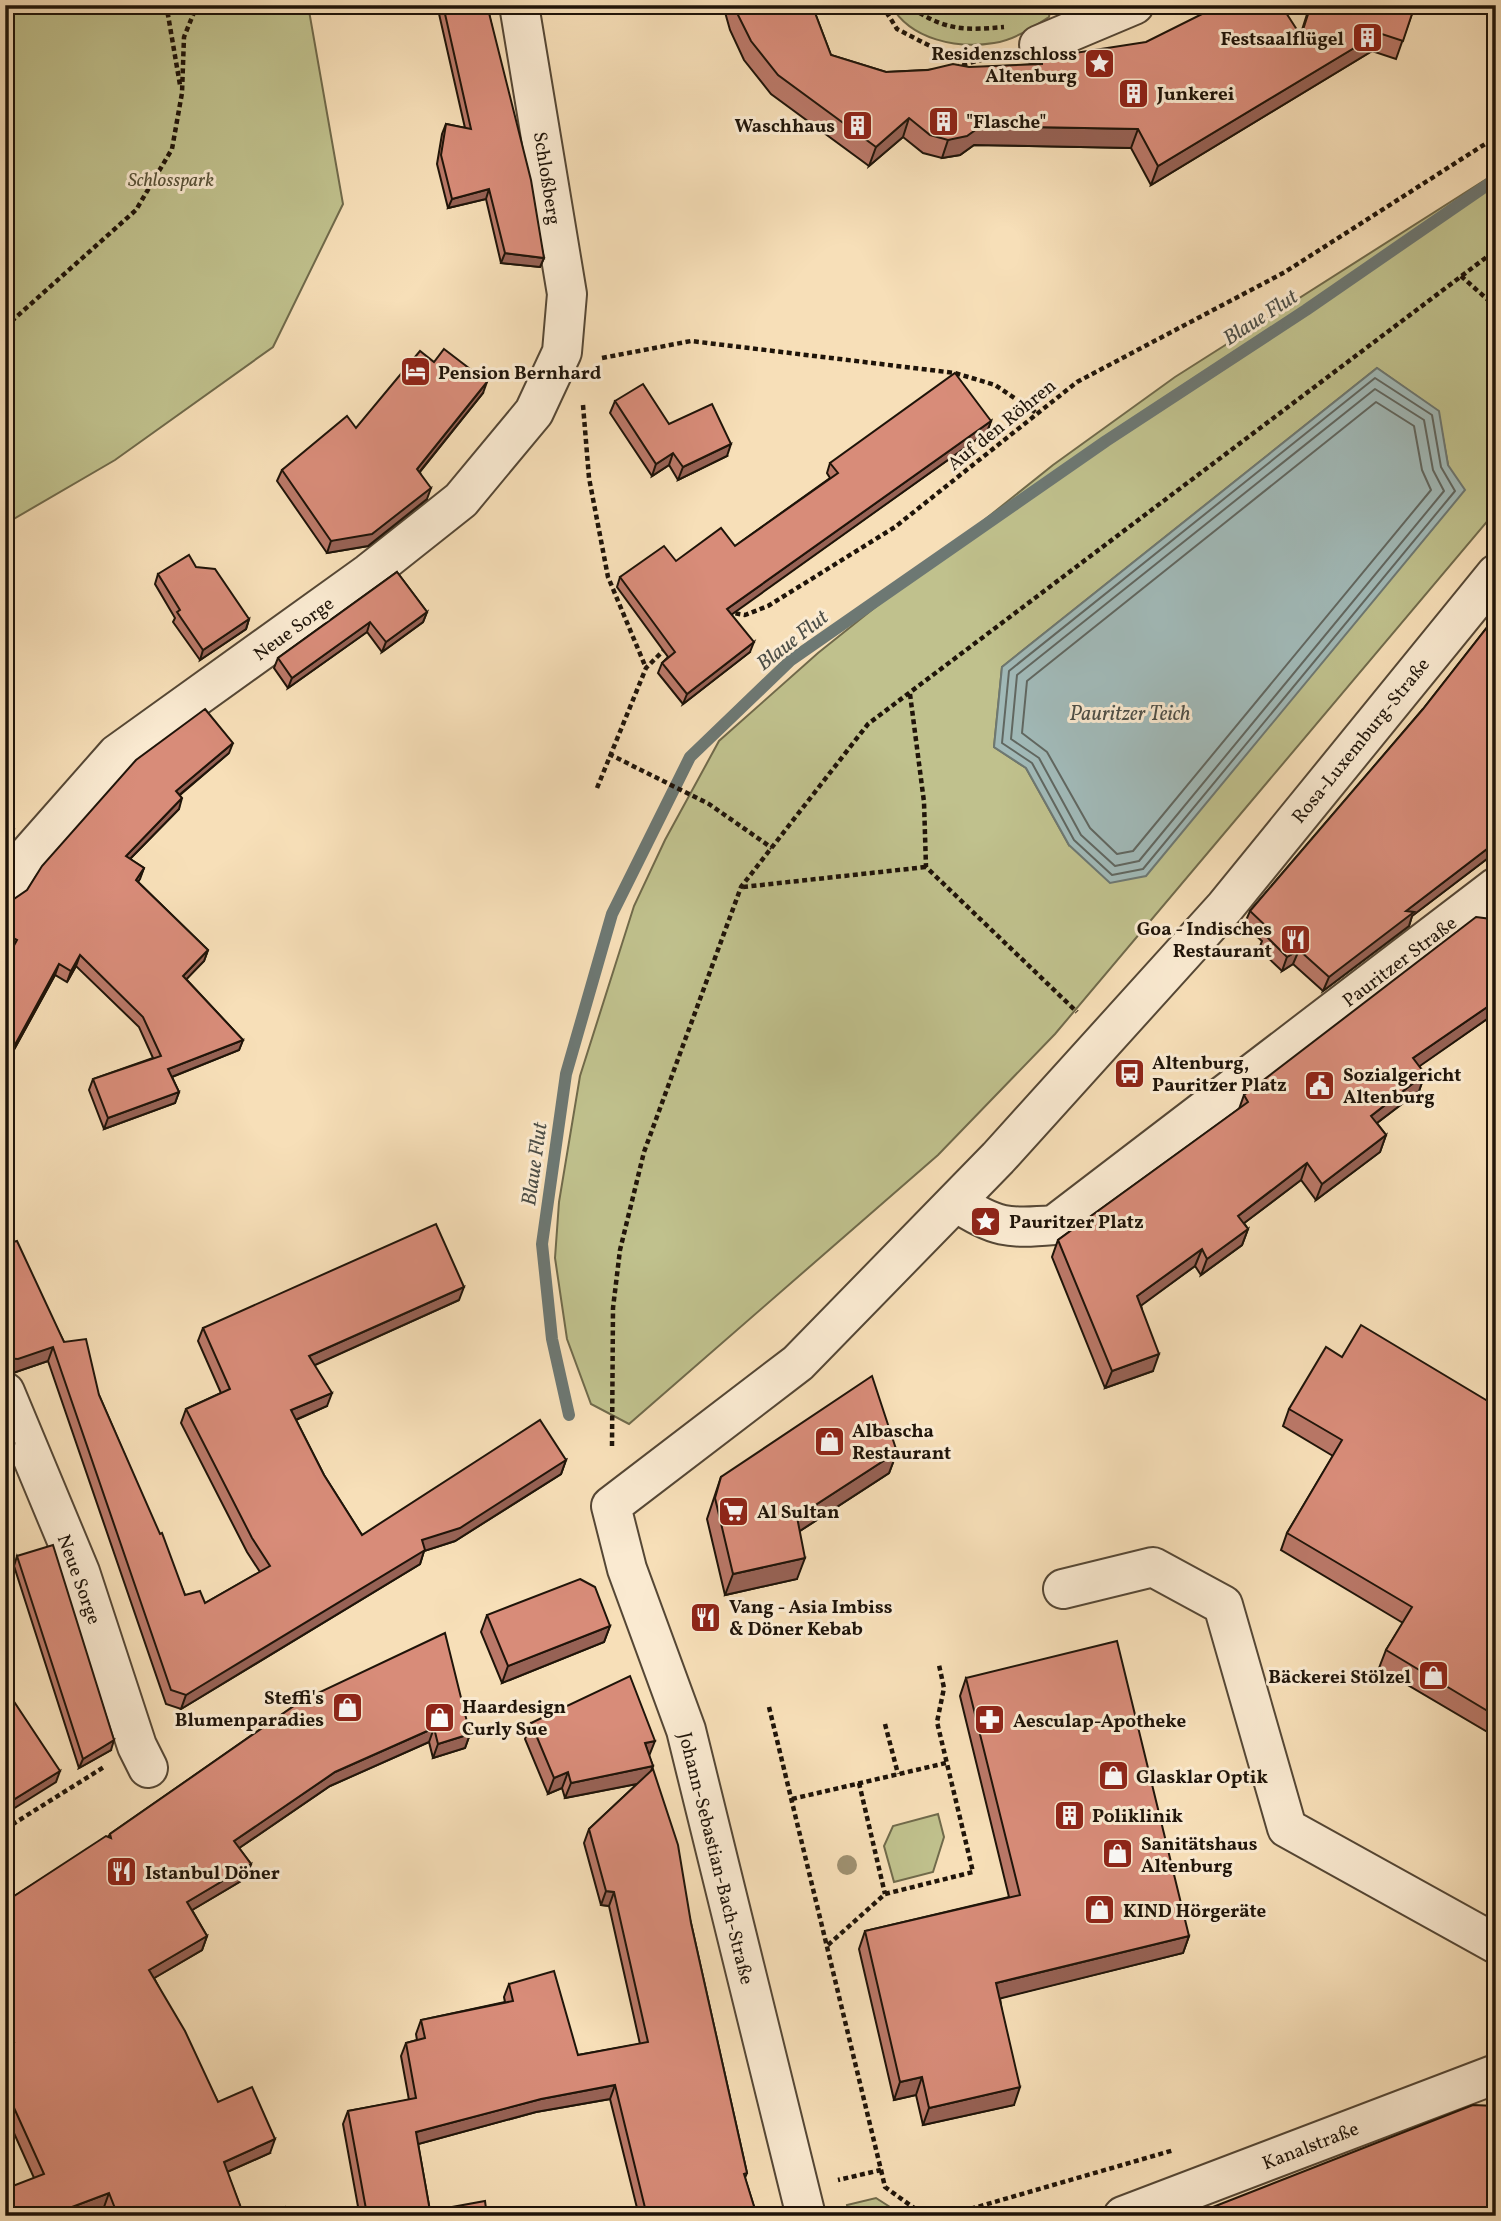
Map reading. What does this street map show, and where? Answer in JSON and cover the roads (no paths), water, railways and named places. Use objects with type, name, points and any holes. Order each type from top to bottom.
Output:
[{"type":"street","name":"Schloßberg","points":[[519,5],[567,294],[562,352]]},
{"type":"street","points":[[1023,36],[1133,5]]},
{"type":"street","name":"Neue Sorge","points":[[5,889],[20,864],[117,754],[369,573],[461,500],[534,412],[562,352]]},
{"type":"street","name":"Rosa-Luxemburg-Straße","points":[[956,1202],[1225,906],[1496,574]]},
{"type":"street","name":"Pauritzer Straße","points":[[956,1202],[983,1221],[1014,1229],[1054,1225],[1495,889]]},
{"type":"street","name":"Johann-Sebastian-Bach-Straße","points":[[803,2202],[686,1730],[627,1569],[611,1506],[798,1363],[956,1202]]},
{"type":"street","name":"Neue Sorge","points":[[8,1399],[80,1572],[143,1757]]},
{"type":"street","points":[[1063,1589],[1153,1567],[1223,1605],[1287,1828],[1496,1944]]},
{"type":"street","name":"Kanalstraße","points":[[1124,2216],[1496,2074]]},
{"type":"water","name":"Pauritzer Teich","points":[[1377,368],[1439,411],[1448,465],[1465,490],[1146,876],[1110,883],[1069,845],[1026,768],[994,747],[1002,667]]},
{"type":"waterway","name":"Blaue Flut","points":[[569,1415],[552,1339],[542,1244],[566,1074],[612,914],[690,757],[791,660],[1106,441],[1306,310],[1496,179]]},
{"type":"place","name":"Festsaalflügel","points":[[1367,38]]},
{"type":"place","name":"Residenzschloss Altenburg","points":[[1100,64]]},
{"type":"place","name":"Junkerei","points":[[1134,93]]},
{"type":"place","name":"\"Flasche\"","points":[[943,121]]},
{"type":"place","name":"Waschhaus","points":[[858,125]]},
{"type":"place","name":"Pension Bernhard","points":[[415,372]]},
{"type":"place","name":"Goa - Indisches Restaurant","points":[[1295,939]]},
{"type":"place","name":"Altenburg, Pauritzer Platz","points":[[1129,1073]]},
{"type":"place","name":"Sozialgericht Altenburg","points":[[1320,1085]]},
{"type":"place","name":"Pauritzer Platz","points":[[986,1221]]},
{"type":"place","name":"Albascha Restaurant","points":[[829,1441]]},
{"type":"place","name":"Al Sultan","points":[[734,1511]]},
{"type":"place","name":"Vang - Asia Imbiss & Döner Kebab","points":[[706,1617]]},
{"type":"place","name":"Bäckerei Stölzel","points":[[1434,1676]]},
{"type":"place","name":"Steffi's Blumenparadies","points":[[347,1708]]},
{"type":"place","name":"Haardesign Curly Sue","points":[[439,1717]]},
{"type":"place","name":"Aesculap-Apotheke","points":[[990,1720]]},
{"type":"place","name":"Glasklar Optik","points":[[1113,1776]]},
{"type":"place","name":"Poliklinik","points":[[1069,1815]]},
{"type":"place","name":"Sanitätshaus Altenburg","points":[[1118,1854]]},
{"type":"place","name":"Istanbul Döner","points":[[122,1872]]},
{"type":"place","name":"KIND Hörgeräte","points":[[1100,1910]]},
{"type":"park label","name":"Schlosspark","points":[[171,179]]}]
